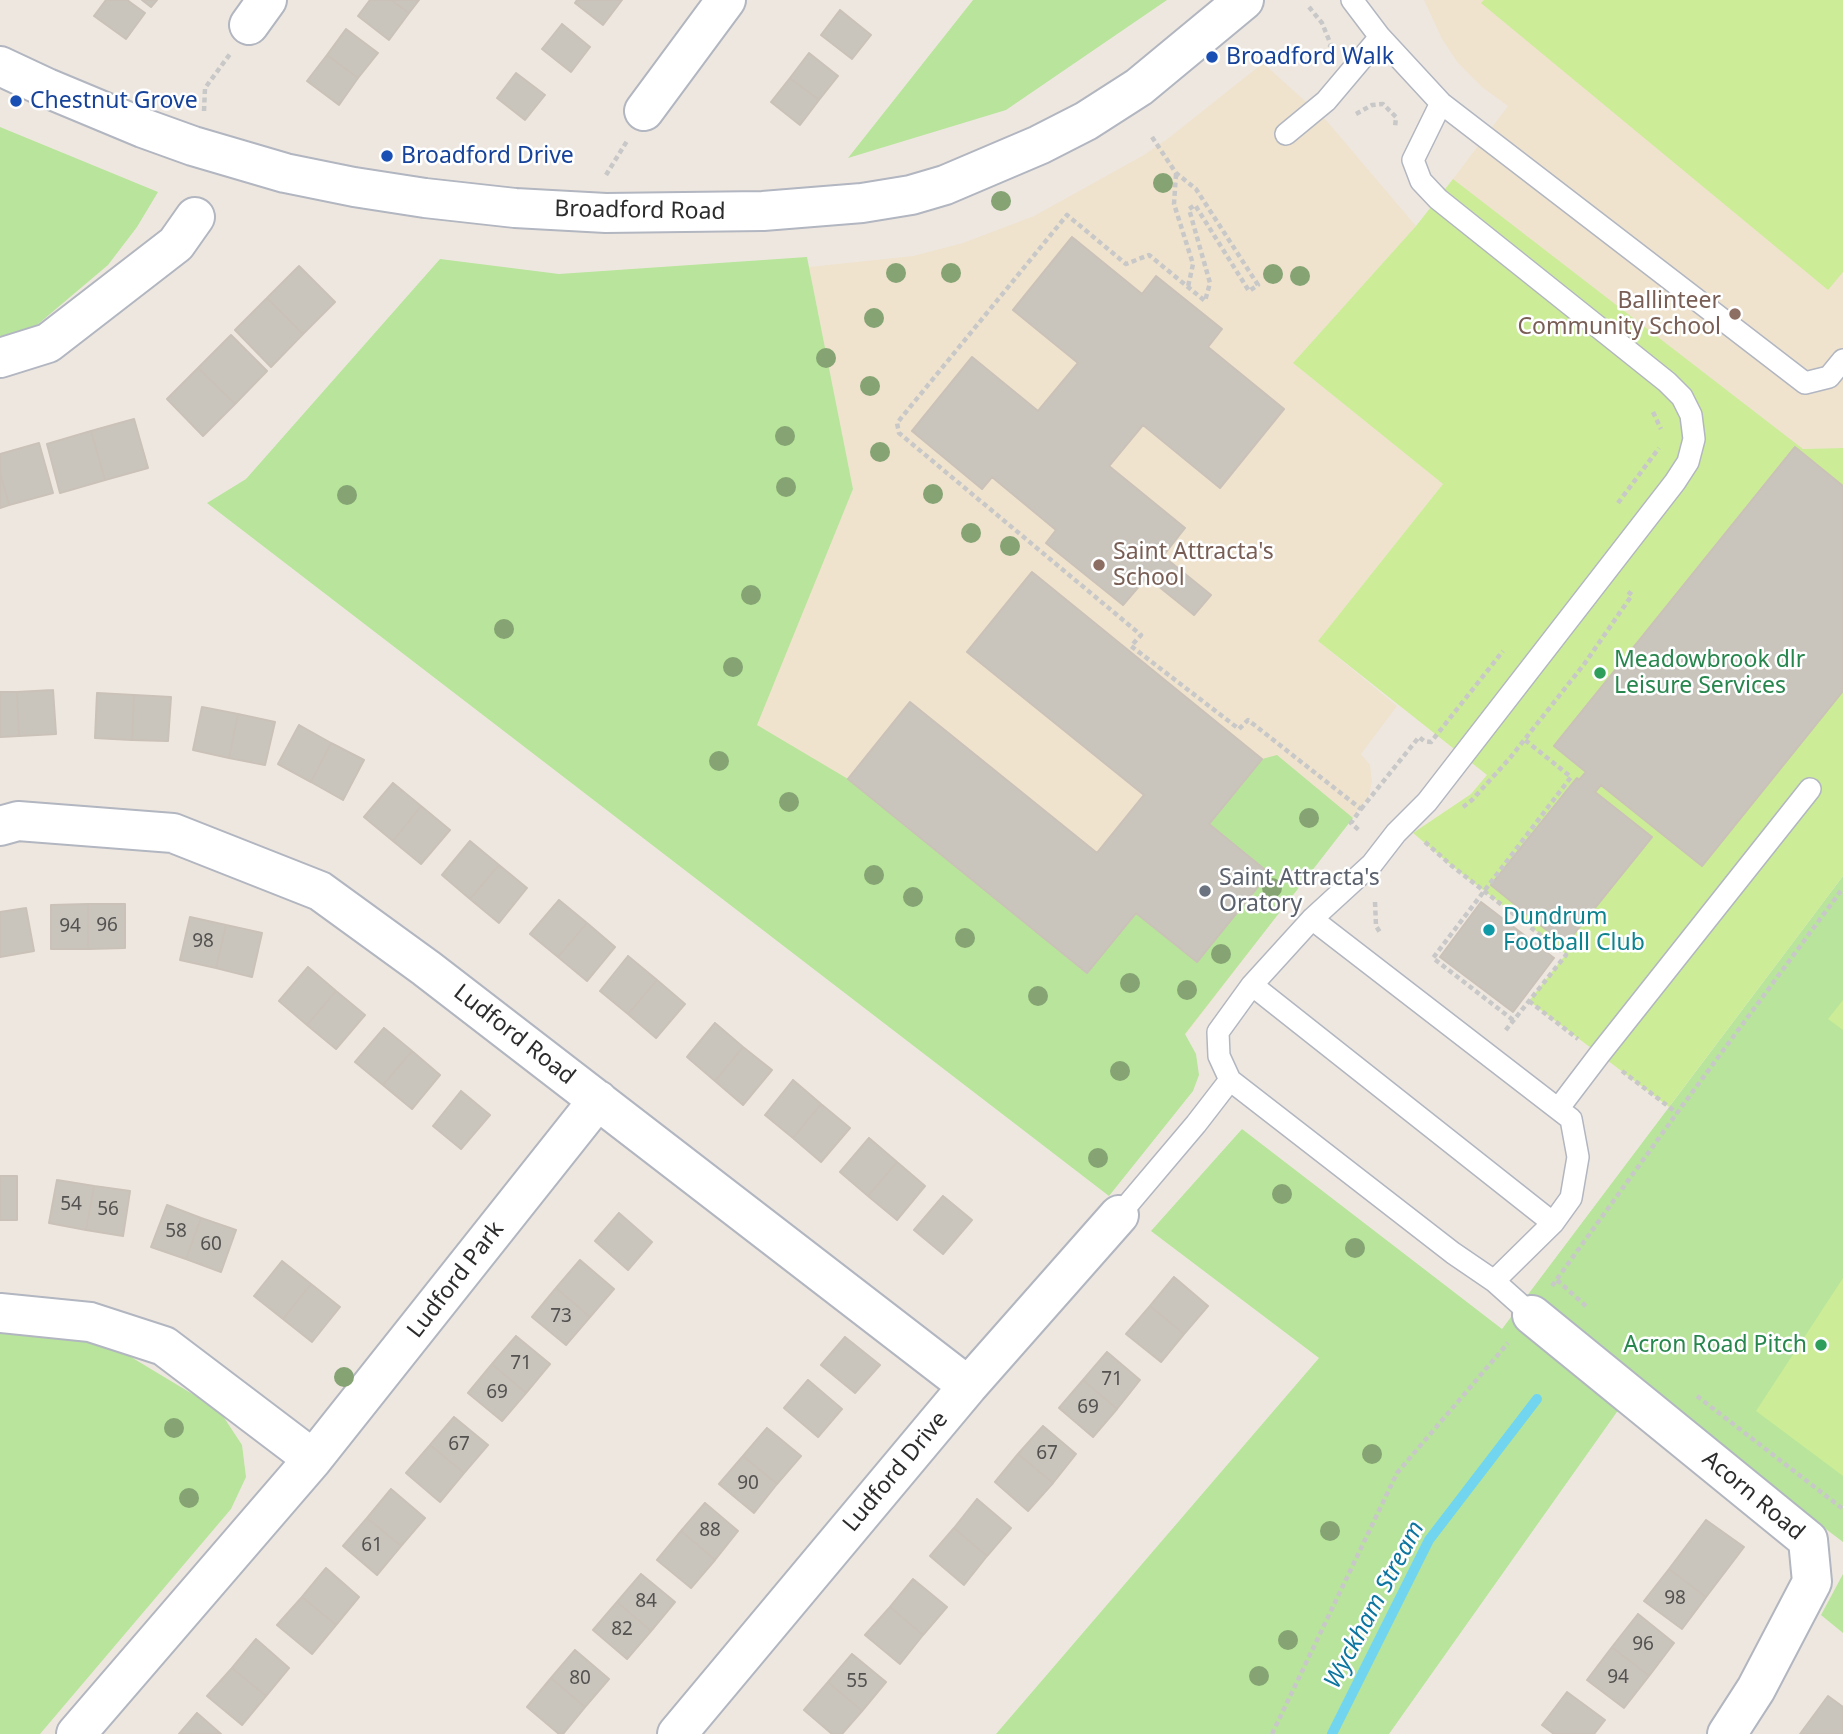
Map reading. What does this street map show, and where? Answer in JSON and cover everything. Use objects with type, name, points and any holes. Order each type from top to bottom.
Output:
[{"type":"street","points":[[637,123],[726,0]]},
{"type":"street","name":"Broadford Road","points":[[0,66],[143,128],[193,146],[285,173],[355,187],[515,208],[606,213],[763,211],[862,203],[911,195],[945,185],[1039,145],[1086,121],[1139,87],[1244,0]]},
{"type":"street","points":[[0,358],[48,344],[176,244],[195,217]]},
{"type":"street","name":"Ludford Road","points":[[0,826],[18,821],[173,833],[320,891],[426,968],[968,1385]]},
{"type":"street","name":"Ludford Park","points":[[76,1734],[313,1459],[598,1100]]},
{"type":"street","name":"Ludford Drive","points":[[677,1734],[968,1385],[1119,1215]]},
{"type":"street","points":[[0,1313],[90,1322],[164,1346],[313,1459]]},
{"type":"street","name":"Acorn Road","points":[[1532,1315],[1808,1540],[1812,1582],[1756,1689],[1727,1734]]},
{"type":"lane","points":[[1352,0],[1380,37],[1441,103],[1805,383],[1829,376],[1843,360]]},
{"type":"lane","points":[[1286,134],[1321,105],[1380,37]]},
{"type":"lane","points":[[1441,103],[1413,160],[1420,181],[1438,199],[1668,382],[1682,397],[1691,415],[1694,439],[1688,462],[1675,482],[1433,794],[1396,833],[1372,864],[1312,919],[1252,985],[1218,1032],[1219,1056],[1230,1080],[1453,1253],[1494,1281],[1532,1315]]},
{"type":"lane","points":[[1558,1109],[1810,789]]},
{"type":"lane","points":[[1312,919],[1570,1119],[1578,1157],[1571,1198],[1553,1223],[1494,1281]]},
{"type":"lane","points":[[1252,985],[1553,1223]]},
{"type":"lane","points":[[1119,1215],[1230,1080]]},
{"type":"path","points":[[1310,7],[1322,23],[1331,45],[1327,54]]},
{"type":"path","points":[[203,115],[205,88],[249,26]]},
{"type":"path","points":[[1321,105],[1335,118],[1344,120],[1372,105],[1383,104],[1396,117],[1394,130]]},
{"type":"path","points":[[604,179],[637,123]]},
{"type":"path","points":[[1152,136],[1176,173],[1196,189],[1258,285],[1249,291],[1195,205],[1189,209],[1210,283],[1205,301],[1149,256],[1126,264],[1067,215],[897,423],[899,433],[1141,635],[1131,646],[1239,729],[1248,720],[1360,809]]},
{"type":"path","points":[[1176,173],[1174,204],[1193,264],[1188,287]]},
{"type":"path","points":[[1611,512],[1666,438],[1650,407]]},
{"type":"path","points":[[1503,1034],[1566,954],[1452,866],[1422,839],[1400,862],[1350,824],[1419,737],[1431,742],[1506,648]]},
{"type":"path","points":[[1513,1020],[1433,958],[1571,778],[1525,740]]},
{"type":"path","points":[[1272,1734],[1397,1474],[1532,1315],[1685,1101],[1843,888]]},
{"type":"path","points":[[1375,899],[1376,926],[1384,937]]},
{"type":"path","points":[[1557,1280],[1595,1315]]},
{"type":"path","points":[[1690,1391],[1843,1509]]},
{"type":"shaded area","name":"Ballinteer Community School","points":[[1424,0],[1843,0],[1843,448],[1803,449],[1453,179],[1508,106],[1482,87],[1458,63],[1442,39]]},
{"type":"shaded area","name":"Saint Attracta's School","points":[[1263,63],[1326,120],[1416,226],[1293,363],[1443,484],[1318,641],[1397,706],[1361,754],[1370,765],[1372,781],[1369,796],[1166,1060],[736,758],[853,489],[809,267],[913,256],[963,243],[1034,216],[1144,155]]},
{"type":"green space","points":[[973,0],[1167,0],[1006,110],[848,158]]},
{"type":"green space","points":[[1484,0],[1843,0],[1843,272],[1828,290],[1481,3]]},
{"type":"green space","points":[[0,127],[158,192],[137,227],[108,265],[37,325],[0,337]]},
{"type":"green space","name":"Meadowbrook dlr Leisure Services","points":[[1453,179],[1803,449],[1843,448],[1843,876],[1669,1107],[1529,1001],[1566,954],[1413,833],[1471,794],[1487,775],[1318,641],[1443,484],[1293,363],[1416,226]]},
{"type":"green space","points":[[807,257],[853,489],[757,725],[848,779],[1087,973],[1136,913],[1197,962],[1269,873],[1209,824],[1262,759],[1277,755],[1353,818],[1185,1034],[1196,1054],[1199,1075],[1193,1091],[1109,1196],[207,503],[246,479],[440,259],[559,274]]},
{"type":"green space","points":[[1843,876],[1843,1542],[1636,1385],[1389,1734],[996,1734],[1319,1358],[1151,1231],[1242,1129],[1502,1329]]},
{"type":"green space","points":[[1843,1000],[1843,1030],[1828,1019]]},
{"type":"green space","name":"Acron Road Pitch","points":[[1843,1278],[1843,1476],[1756,1411]]},
{"type":"green space","points":[[0,1330],[106,1342],[219,1410],[242,1445],[246,1477],[231,1509],[40,1734],[0,1734]]},
{"type":"green space","points":[[1843,1574],[1843,1633],[1821,1615]]},
{"type":"building","points":[[106,0],[127,0],[145,13],[126,39],[94,16]]},
{"type":"building","points":[[142,0],[157,0],[151,7]]},
{"type":"building","points":[[370,0],[391,0],[409,13],[389,40],[358,16]]},
{"type":"building","points":[[391,0],[419,0],[409,13]]},
{"type":"building","points":[[577,0],[622,0],[603,25],[575,3]]},
{"type":"building","points":[[840,10],[871,35],[852,59],[821,35]]},
{"type":"building","points":[[562,24],[590,47],[571,72],[542,49]]},
{"type":"building","points":[[346,29],[378,53],[358,78],[327,55]]},
{"type":"building","points":[[809,53],[838,76],[819,100],[790,78]]},
{"type":"building","points":[[327,55],[358,78],[339,105],[307,81]]},
{"type":"building","points":[[516,73],[545,95],[525,120],[497,98]]},
{"type":"building","points":[[790,78],[819,100],[800,125],[771,102]]},
{"type":"building","points":[[1072,237],[1142,294],[1156,276],[1222,329],[1208,347],[1284,409],[1220,488],[1143,425],[1109,466],[1185,528],[1163,556],[1211,595],[1194,615],[1147,577],[1123,605],[1046,543],[1056,530],[992,477],[982,489],[912,431],[972,357],[1038,411],[1078,363],[1013,310]]},
{"type":"building","points":[[299,266],[335,302],[303,334],[267,298]]},
{"type":"building","points":[[267,298],[303,334],[271,367],[235,330]]},
{"type":"building","points":[[231,335],[267,371],[235,404],[198,368]]},
{"type":"building","points":[[198,368],[235,404],[203,436],[167,399]]},
{"type":"building","points":[[134,419],[148,468],[105,480],[91,431]]},
{"type":"building","points":[[91,431],[105,480],[60,493],[47,444]]},
{"type":"building","points":[[39,443],[53,493],[9,505],[0,472],[0,454]]},
{"type":"building","name":"Meadowbrook dlr Leisure Services","points":[[1795,447],[1843,486],[1843,691],[1702,866],[1601,785],[1595,792],[1652,837],[1565,945],[1491,885],[1577,778],[1579,780],[1586,772],[1554,746]]},
{"type":"building","points":[[0,472],[9,505],[0,508]]},
{"type":"building","points":[[1032,572],[1262,759],[1209,824],[1269,873],[1197,962],[1136,913],[1087,973],[848,779],[910,702],[1097,853],[1144,795],[967,652]]},
{"type":"building","points":[[53,690],[56,734],[19,736],[17,692]]},
{"type":"building","points":[[0,692],[17,692],[19,736],[0,737]]},
{"type":"building","points":[[97,693],[134,695],[132,740],[95,738]]},
{"type":"building","points":[[134,695],[171,697],[168,741],[132,740]]},
{"type":"building","points":[[202,707],[238,714],[229,758],[193,750]]},
{"type":"building","points":[[238,714],[275,722],[265,765],[229,758]]},
{"type":"building","points":[[299,725],[331,743],[311,782],[278,764]]},
{"type":"building","points":[[331,743],[364,760],[343,800],[311,782]]},
{"type":"building","points":[[393,783],[421,806],[393,841],[364,817]]},
{"type":"building","points":[[421,806],[450,830],[421,864],[393,841]]},
{"type":"building","points":[[470,841],[499,865],[470,899],[442,875]]},
{"type":"building","points":[[499,865],[527,888],[499,923],[470,899]]},
{"type":"building","points":[[559,900],[587,923],[558,957],[530,934]]},
{"type":"building","name":"Dundrum Football Club","points":[[1481,902],[1554,958],[1513,1012],[1440,957]]},
{"type":"building","points":[[88,904],[88,949],[51,949],[51,905]]},
{"type":"building","points":[[88,904],[125,904],[125,948],[88,949]]},
{"type":"building","points":[[26,908],[34,951],[0,957],[0,912]]},
{"type":"building","points":[[190,917],[226,925],[216,968],[180,960]]},
{"type":"building","points":[[587,923],[615,947],[587,981],[558,957]]},
{"type":"building","points":[[226,925],[262,933],[252,977],[216,968]]},
{"type":"building","points":[[628,956],[657,980],[628,1014],[600,991]]},
{"type":"building","points":[[308,967],[336,991],[307,1025],[279,1001]]},
{"type":"building","points":[[657,980],[685,1004],[656,1038],[628,1014]]},
{"type":"building","points":[[336,991],[365,1015],[336,1049],[307,1025]]},
{"type":"building","points":[[715,1023],[743,1047],[715,1081],[687,1057]]},
{"type":"building","points":[[384,1028],[412,1051],[383,1085],[355,1062]]},
{"type":"building","points":[[743,1047],[772,1070],[743,1105],[715,1081]]},
{"type":"building","points":[[412,1051],[440,1075],[412,1109],[383,1085]]},
{"type":"building","points":[[793,1080],[821,1104],[793,1138],[765,1115]]},
{"type":"building","points":[[461,1091],[490,1115],[461,1149],[433,1126]]},
{"type":"building","points":[[821,1104],[850,1128],[821,1162],[793,1138]]},
{"type":"building","points":[[869,1138],[897,1162],[868,1196],[840,1172]]},
{"type":"building","points":[[897,1162],[925,1186],[897,1220],[868,1196]]},
{"type":"building","points":[[0,1176],[17,1176],[17,1220],[0,1220]]},
{"type":"building","points":[[57,1180],[94,1186],[86,1230],[49,1223]]},
{"type":"building","points":[[94,1186],[130,1191],[123,1236],[86,1230]]},
{"type":"building","points":[[943,1196],[972,1220],[943,1254],[914,1230]]},
{"type":"building","points":[[167,1205],[201,1218],[186,1259],[151,1247]]},
{"type":"building","points":[[619,1213],[652,1242],[628,1270],[595,1241]]},
{"type":"building","points":[[201,1218],[236,1230],[221,1272],[186,1259]]},
{"type":"building","points":[[580,1260],[614,1289],[590,1317],[556,1288]]},
{"type":"building","points":[[282,1261],[311,1284],[283,1319],[254,1296]]},
{"type":"building","points":[[1174,1277],[1208,1306],[1184,1334],[1150,1306]]},
{"type":"building","points":[[311,1284],[340,1307],[312,1342],[283,1319]]},
{"type":"building","points":[[556,1288],[590,1317],[566,1345],[532,1317]]},
{"type":"building","points":[[1150,1306],[1184,1334],[1161,1362],[1126,1334]]},
{"type":"building","points":[[516,1336],[550,1364],[526,1393],[492,1364]]},
{"type":"building","points":[[845,1337],[880,1365],[855,1393],[821,1365]]},
{"type":"building","points":[[1107,1352],[1140,1380],[1117,1409],[1083,1380]]},
{"type":"building","points":[[492,1364],[526,1393],[502,1421],[468,1393]]},
{"type":"building","points":[[808,1380],[842,1409],[818,1437],[784,1408]]},
{"type":"building","points":[[1083,1380],[1117,1409],[1093,1437],[1059,1408]]},
{"type":"building","points":[[454,1417],[488,1445],[464,1473],[430,1445]]},
{"type":"building","points":[[1043,1426],[1076,1454],[1053,1483],[1018,1454]]},
{"type":"building","points":[[767,1428],[801,1456],[777,1484],[743,1456]]},
{"type":"building","points":[[430,1445],[464,1473],[440,1502],[406,1473]]},
{"type":"building","points":[[1018,1454],[1053,1483],[1028,1511],[995,1482]]},
{"type":"building","points":[[743,1456],[777,1484],[754,1513],[719,1484]]},
{"type":"building","points":[[391,1489],[425,1518],[401,1546],[367,1518]]},
{"type":"building","points":[[977,1499],[1011,1528],[987,1556],[954,1528]]},
{"type":"building","points":[[705,1503],[738,1531],[715,1560],[681,1531]]},
{"type":"building","points":[[367,1518],[401,1546],[377,1575],[343,1546]]},
{"type":"building","points":[[1706,1520],[1744,1547],[1706,1597],[1669,1569]]},
{"type":"building","points":[[954,1528],[987,1556],[964,1585],[930,1556]]},
{"type":"building","points":[[681,1531],[715,1560],[691,1588],[657,1560]]},
{"type":"building","points":[[326,1568],[359,1597],[336,1625],[302,1597]]},
{"type":"building","points":[[1669,1569],[1706,1597],[1682,1629],[1644,1601]]},
{"type":"building","points":[[641,1574],[675,1602],[651,1631],[617,1602]]},
{"type":"building","points":[[913,1579],[947,1607],[923,1635],[890,1607]]},
{"type":"building","points":[[302,1597],[336,1625],[312,1654],[277,1625]]},
{"type":"building","points":[[617,1602],[651,1631],[627,1659],[593,1630]]},
{"type":"building","points":[[890,1607],[923,1635],[900,1664],[865,1635]]},
{"type":"building","points":[[1638,1614],[1674,1643],[1649,1676],[1612,1647]]},
{"type":"building","points":[[256,1639],[289,1668],[266,1696],[232,1668]]},
{"type":"building","points":[[1612,1647],[1649,1676],[1624,1708],[1587,1680]]},
{"type":"building","points":[[575,1650],[609,1679],[585,1707],[551,1678]]},
{"type":"building","points":[[852,1654],[886,1682],[862,1711],[828,1682]]},
{"type":"building","points":[[232,1668],[266,1696],[242,1725],[207,1696]]},
{"type":"building","points":[[551,1678],[585,1707],[563,1734],[559,1734],[527,1707]]},
{"type":"building","points":[[828,1682],[862,1711],[842,1734],[832,1734],[804,1710]]},
{"type":"building","points":[[1567,1692],[1605,1720],[1594,1734],[1554,1734],[1542,1725]]},
{"type":"building","points":[[1828,1696],[1843,1707],[1843,1734],[1800,1734]]},
{"type":"building","points":[[197,1713],[221,1734],[179,1734]]},
{"type":"waterway","name":"Wyckham Stream","points":[[1332,1734],[1429,1540],[1537,1399]]},
{"type":"place","name":"Broadford Walk","points":[[1212,57]]},
{"type":"place","name":"Chestnut Grove","points":[[16,101]]},
{"type":"place","name":"Broadford Drive","points":[[387,156]]},
{"type":"place","name":"Ballinteer Community School","points":[[1735,314]]},
{"type":"place","name":"Saint Attracta's School","points":[[1099,565]]},
{"type":"place","name":"Meadowbrook dlr Leisure Services","points":[[1600,673]]},
{"type":"place","name":"Saint Attracta's Oratory","points":[[1205,891]]},
{"type":"place","name":"Dundrum Football Club","points":[[1489,930]]},
{"type":"place","name":"Acron Road Pitch","points":[[1821,1345]]}]
